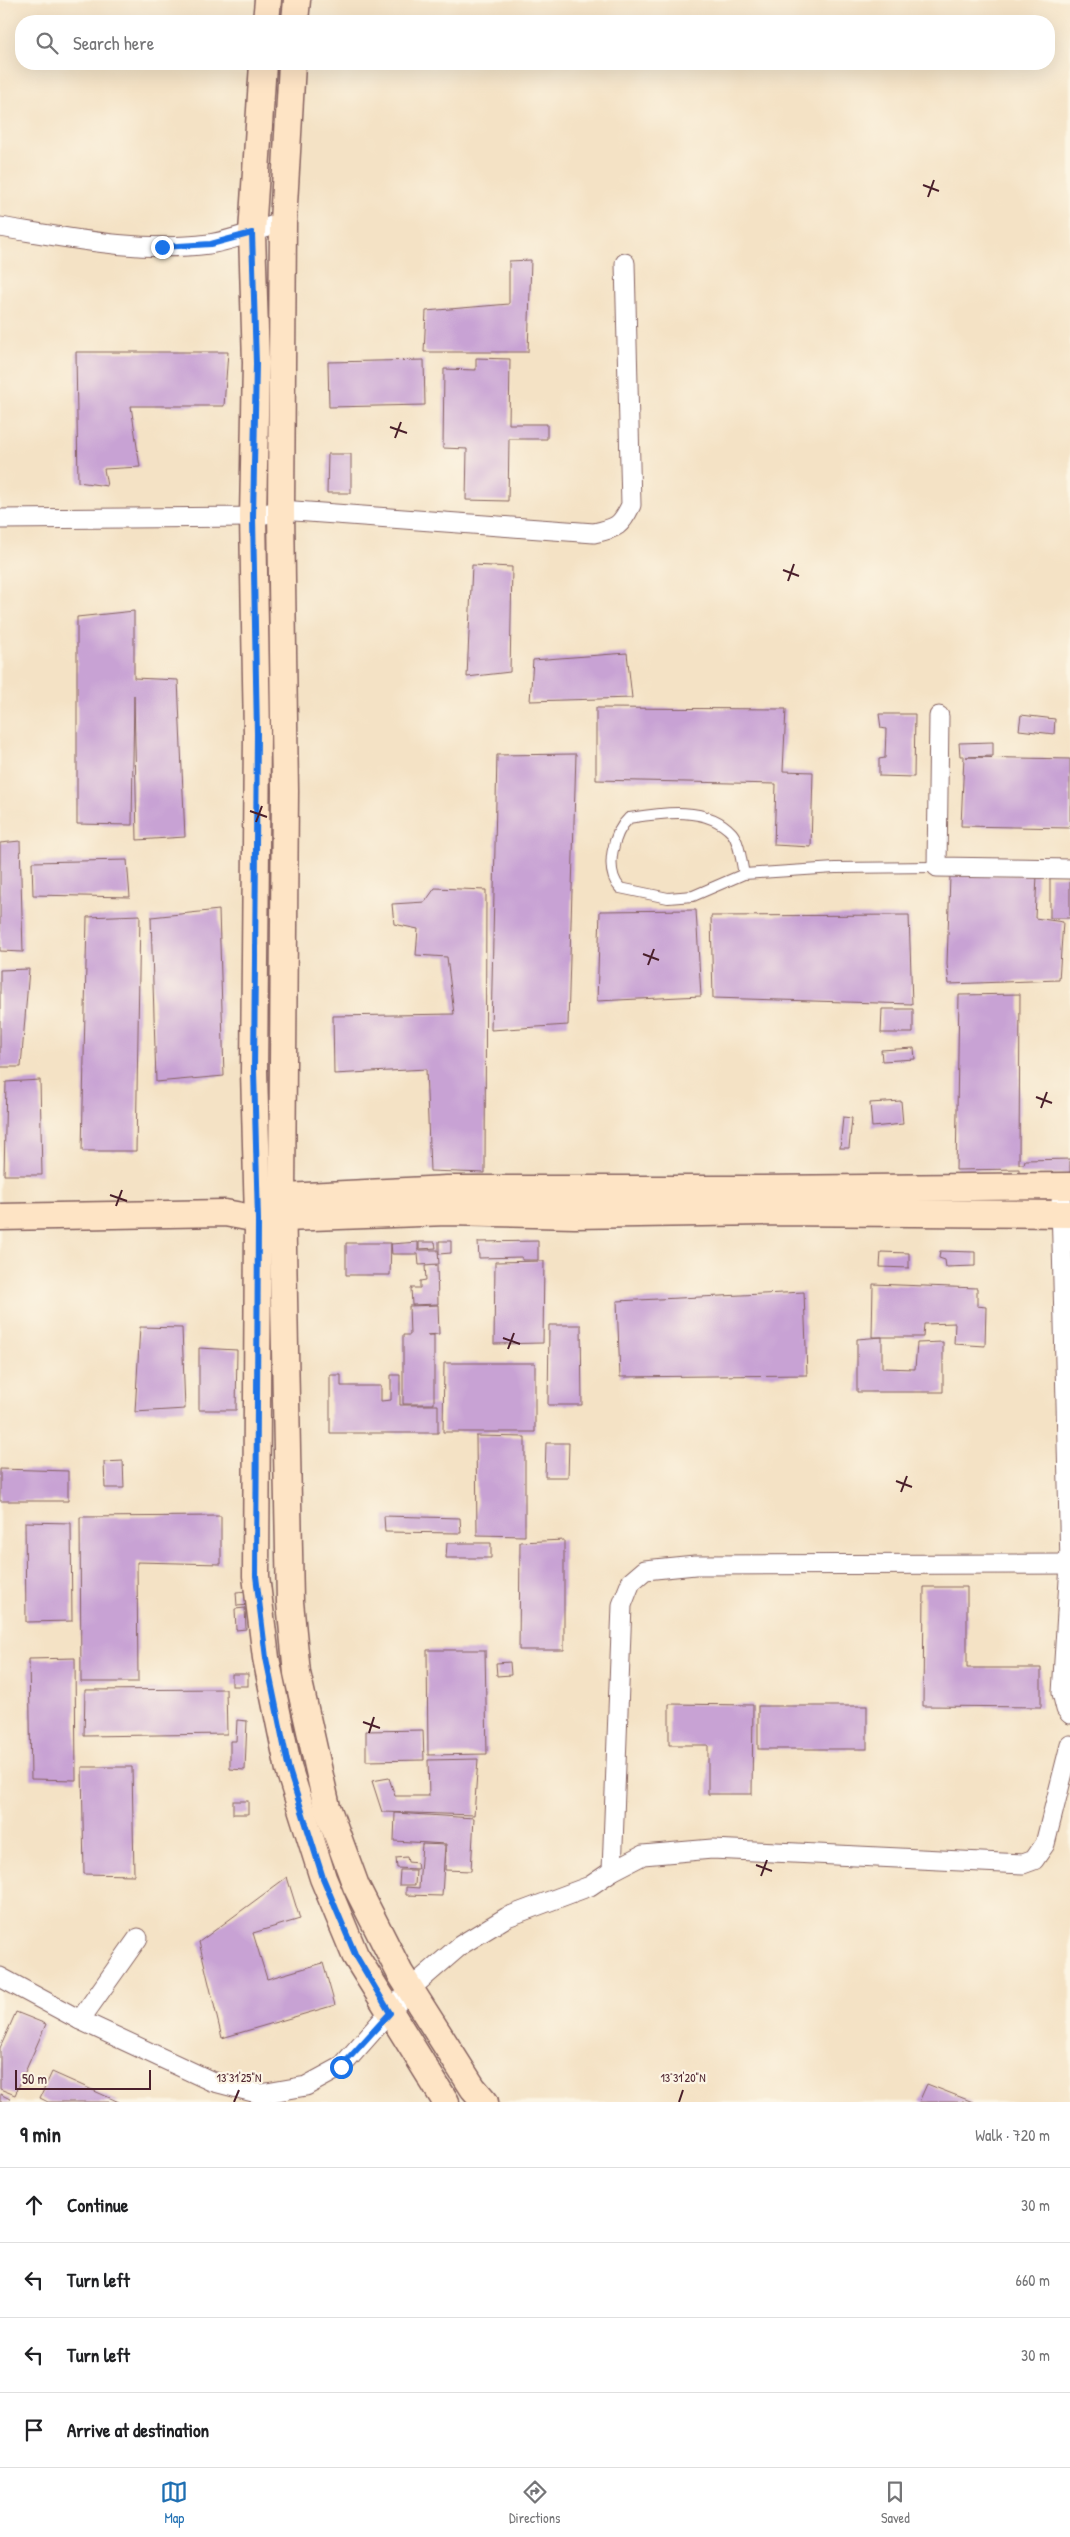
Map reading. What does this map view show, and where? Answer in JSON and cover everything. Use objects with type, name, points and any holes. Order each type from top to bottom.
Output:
[{"type":"street","points":[[267,15],[268,0]]},
{"type":"street","points":[[296,15],[297,0]]},
{"type":"street","points":[[263,70],[252,233],[256,363],[253,517],[257,734],[254,1071],[270,1209],[290,1602],[298,1673],[327,1807],[356,1886],[410,1989],[473,2088],[484,2102]]},
{"type":"street","points":[[292,70],[283,222],[281,510],[285,791],[256,1576],[266,1658],[289,1770],[323,1878],[355,1954],[446,2102]]},
{"type":"street","points":[[0,227],[125,246],[162,247],[211,244],[283,222]]},
{"type":"street","points":[[0,519],[253,517],[281,510],[594,533],[615,528],[623,522],[632,505],[625,263]]},
{"type":"street","points":[[939,716],[937,868],[1070,869]]},
{"type":"street","points":[[0,1217],[225,1213],[447,1200],[575,1202],[764,1200],[1065,1186],[1070,1564],[1062,1693],[1066,1710],[1070,1714]]},
{"type":"street","points":[[764,1200],[1066,1214]]},
{"type":"street","points":[[612,1870],[622,1605],[631,1582],[645,1570],[695,1565],[1070,1564]]},
{"type":"street","points":[[0,1977],[80,2020],[211,2081],[261,2094],[306,2086],[341,2067],[410,1989],[461,1945],[507,1917],[590,1886],[612,1870],[643,1855],[712,1849],[1023,1864],[1034,1860],[1045,1844],[1070,1745]]},
{"type":"street","points":[[80,2020],[138,1938]]},
{"type":"lane","points":[[744,874],[738,847],[732,833],[715,822],[697,815],[669,812],[629,818],[620,830],[614,845],[613,874],[620,888],[641,894],[668,898],[693,896],[744,874],[835,868],[937,868]]},
{"type":"building","points":[[531,260],[528,352],[424,352],[426,311],[509,304],[509,261]]},
{"type":"building","points":[[76,352],[228,352],[224,406],[131,406],[140,467],[104,469],[107,486],[78,482]]},
{"type":"building","points":[[476,358],[510,359],[509,424],[547,424],[547,439],[509,439],[508,501],[466,500],[467,449],[443,448],[444,369],[476,370]]},
{"type":"building","points":[[424,360],[425,405],[329,407],[328,362]]},
{"type":"building","points":[[328,454],[351,454],[351,493],[327,493]]},
{"type":"building","points":[[472,565],[512,567],[510,672],[467,677]]},
{"type":"building","points":[[134,611],[134,678],[178,680],[185,837],[137,840],[134,695],[132,825],[77,824],[77,617]]},
{"type":"building","points":[[627,653],[632,698],[530,701],[533,660]]},
{"type":"building","points":[[596,708],[786,709],[783,771],[813,772],[811,847],[774,845],[776,784],[596,780]]},
{"type":"building","points":[[879,714],[915,714],[914,777],[879,776],[879,759],[885,758],[886,729],[881,728]]},
{"type":"building","points":[[1021,715],[1055,719],[1054,734],[1019,730]]},
{"type":"building","points":[[993,742],[993,756],[966,757],[1070,759],[1070,828],[961,826],[964,756],[960,756],[959,743]]},
{"type":"building","points":[[576,754],[568,1025],[491,1030],[497,755]]},
{"type":"building","points":[[20,841],[23,952],[0,951],[0,843]]},
{"type":"building","points":[[127,860],[130,897],[33,895],[32,862]]},
{"type":"building","points":[[1037,875],[1035,918],[1063,922],[1059,980],[949,984],[947,964],[950,876]]},
{"type":"building","points":[[1050,876],[1070,876],[1070,918],[1050,918]]},
{"type":"building","points":[[435,888],[486,890],[485,1173],[430,1171],[426,1069],[334,1074],[333,1016],[454,1014],[447,957],[416,955],[418,929],[394,924],[392,904],[425,902]]},
{"type":"building","points":[[219,910],[224,1076],[156,1082],[151,917]]},
{"type":"building","points":[[696,910],[701,996],[597,1001],[600,911]]},
{"type":"building","points":[[140,915],[136,1151],[82,1151],[87,917]]},
{"type":"building","points":[[909,915],[912,1004],[713,998],[711,916]]},
{"type":"building","points":[[29,969],[21,1067],[0,1067],[0,970]]},
{"type":"building","points":[[1020,994],[1019,1164],[1024,1164],[1025,1160],[1070,1159],[1070,1174],[1019,1174],[1019,1169],[956,1170],[959,995]]},
{"type":"building","points":[[882,1009],[913,1009],[913,1033],[881,1033]]},
{"type":"building","points":[[914,1048],[915,1059],[882,1061],[881,1050]]},
{"type":"building","points":[[40,1080],[42,1175],[4,1175],[6,1082]]},
{"type":"building","points":[[901,1101],[903,1124],[872,1127],[870,1103]]},
{"type":"building","points":[[843,1117],[852,1118],[849,1148],[840,1148]]},
{"type":"building","points":[[439,1241],[451,1241],[451,1253],[439,1254]]},
{"type":"building","points":[[538,1241],[538,1260],[522,1260],[522,1257],[479,1258],[478,1242]]},
{"type":"building","points":[[418,1242],[418,1250],[438,1250],[439,1264],[419,1265],[418,1254],[392,1254],[391,1244]]},
{"type":"building","points":[[419,1242],[435,1242],[436,1248],[419,1249]]},
{"type":"building","points":[[346,1243],[391,1243],[390,1275],[346,1275]]},
{"type":"building","points":[[940,1251],[975,1252],[975,1266],[946,1267],[945,1260],[939,1258]]},
{"type":"building","points":[[881,1252],[909,1253],[909,1268],[880,1267]]},
{"type":"building","points":[[544,1261],[543,1343],[494,1344],[495,1262]]},
{"type":"building","points":[[437,1265],[438,1304],[412,1305],[411,1288],[420,1288],[420,1281],[426,1280],[425,1266]]},
{"type":"building","points":[[873,1284],[977,1288],[977,1306],[986,1307],[985,1346],[954,1344],[955,1323],[924,1324],[923,1337],[872,1337]]},
{"type":"building","points":[[804,1292],[807,1375],[620,1377],[617,1301]]},
{"type":"building","points":[[438,1305],[439,1334],[427,1335],[434,1335],[434,1404],[403,1404],[403,1335],[410,1335],[409,1306]]},
{"type":"building","points":[[549,1325],[581,1325],[582,1405],[548,1405]]},
{"type":"building","points":[[140,1327],[182,1328],[185,1409],[135,1412]]},
{"type":"building","points":[[882,1337],[882,1368],[915,1369],[917,1343],[943,1342],[943,1392],[857,1392],[857,1339]]},
{"type":"building","points":[[199,1348],[237,1350],[236,1410],[199,1410]]},
{"type":"building","points":[[444,1363],[535,1363],[535,1432],[443,1432]]},
{"type":"building","points":[[330,1375],[341,1375],[341,1386],[381,1386],[381,1401],[391,1400],[391,1375],[400,1375],[400,1405],[438,1405],[438,1433],[330,1433]]},
{"type":"building","points":[[476,1436],[525,1437],[525,1536],[477,1535]]},
{"type":"building","points":[[546,1443],[569,1443],[568,1477],[545,1477]]},
{"type":"building","points":[[123,1461],[124,1488],[105,1488],[104,1462]]},
{"type":"building","points":[[0,1469],[68,1471],[68,1501],[0,1501]]},
{"type":"building","points":[[221,1516],[221,1564],[137,1562],[138,1682],[81,1682],[80,1517]]},
{"type":"building","points":[[384,1516],[460,1518],[461,1533],[385,1532]]},
{"type":"building","points":[[25,1522],[71,1523],[72,1621],[26,1622]]},
{"type":"building","points":[[564,1540],[564,1650],[519,1650],[520,1542]]},
{"type":"building","points":[[447,1543],[491,1543],[491,1558],[446,1558]]},
{"type":"building","points":[[924,1587],[967,1587],[967,1668],[1041,1668],[1041,1707],[923,1706]]},
{"type":"building","points":[[249,1591],[250,1605],[237,1606],[236,1592]]},
{"type":"building","points":[[245,1608],[246,1629],[236,1630],[235,1609]]},
{"type":"building","points":[[427,1650],[485,1650],[487,1754],[428,1755]]},
{"type":"building","points":[[75,1658],[76,1780],[31,1779],[29,1659]]},
{"type":"building","points":[[510,1662],[511,1675],[497,1676],[496,1663]]},
{"type":"building","points":[[232,1674],[248,1674],[248,1686],[232,1686]]},
{"type":"building","points":[[226,1689],[227,1734],[84,1736],[85,1690]]},
{"type":"building","points":[[669,1704],[753,1705],[752,1794],[708,1794],[708,1745],[669,1745]]},
{"type":"building","points":[[758,1706],[867,1706],[867,1749],[758,1749]]},
{"type":"building","points":[[237,1720],[247,1721],[245,1770],[230,1769],[230,1741],[236,1741]]},
{"type":"building","points":[[423,1730],[424,1760],[366,1761],[366,1731]]},
{"type":"building","points":[[478,1759],[474,1815],[382,1812],[372,1781],[389,1778],[395,1796],[429,1796],[428,1760]]},
{"type":"building","points":[[82,1767],[132,1767],[134,1875],[84,1874]]},
{"type":"building","points":[[233,1801],[248,1801],[248,1814],[233,1814]]},
{"type":"building","points":[[395,1813],[474,1818],[471,1871],[445,1870],[446,1844],[394,1841]]},
{"type":"building","points":[[422,1844],[445,1845],[442,1896],[406,1895],[406,1887],[419,1888]]},
{"type":"building","points":[[407,1857],[408,1862],[417,1863],[418,1869],[397,1868],[396,1858]]},
{"type":"building","points":[[400,1870],[416,1870],[415,1885],[399,1885]]},
{"type":"building","points":[[287,1877],[300,1919],[253,1933],[267,1979],[323,1963],[335,2005],[222,2038],[199,1942]]},
{"type":"building","points":[[16,2012],[46,2024],[15,2095],[0,2089],[0,2048]]},
{"type":"building","points":[[52,2072],[119,2102],[48,2102],[40,2098]]},
{"type":"building","points":[[927,2084],[973,2102],[919,2102]]},
{"type":"building","points":[[0,2094],[10,2099],[9,2102],[0,2102]]},
{"type":"route","points":[[162,247],[211,244],[252,233],[256,363],[253,517],[257,734],[254,1071],[258,1220],[256,1576],[266,1658],[289,1770],[323,1878],[355,1954],[390,2013],[341,2067]]}]
